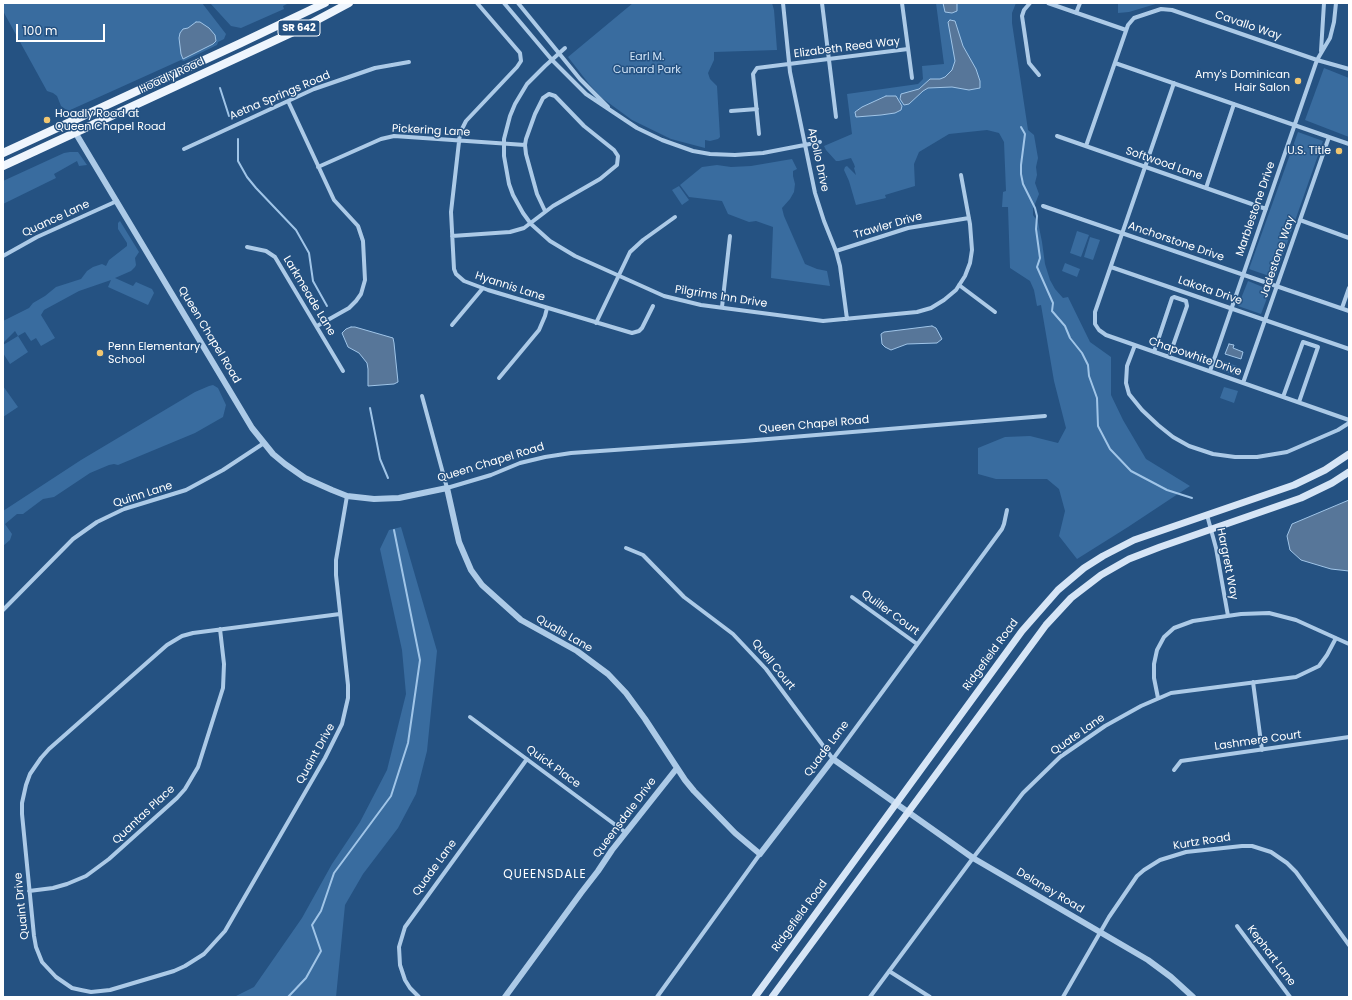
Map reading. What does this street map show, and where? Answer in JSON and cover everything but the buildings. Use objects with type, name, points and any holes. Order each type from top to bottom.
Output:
[{"type":"main road","name":"Hoadly Road","points":[[3,153],[300,16],[325,3]]},
{"type":"main road","name":"Hoadly Road","points":[[3,166],[304,26],[349,3]]},
{"type":"main road","name":"Ridgefield Road","points":[[755,997],[1025,627],[1058,590],[1084,568],[1112,551],[1140,538],[1294,485],[1325,470],[1349,454]]},
{"type":"main road","points":[[772,997],[1046,625],[1071,598],[1101,575],[1129,559],[1301,498],[1332,483],[1349,472]]},
{"type":"street","name":"Hyannis Lane","points":[[478,3],[520,53],[521,61],[466,121],[460,133],[451,212],[454,269],[456,274],[464,281],[483,288],[632,333],[642,328],[653,306]]},
{"type":"street","points":[[504,3],[552,60],[588,96],[637,128],[658,139],[686,149],[710,154],[731,155],[754,154],[820,142]]},
{"type":"street","points":[[518,3],[590,90],[614,113]]},
{"type":"street","name":"Apollo Drive","points":[[783,3],[787,29],[789,64],[805,145],[818,204],[836,251],[842,274],[847,319]]},
{"type":"street","points":[[822,3],[836,117]]},
{"type":"street","points":[[902,3],[912,78]]},
{"type":"street","points":[[1030,3],[1024,10],[1022,16],[1028,63],[1039,75]]},
{"type":"street","points":[[1048,3],[1126,30]]},
{"type":"street","points":[[1076,13],[1080,3]]},
{"type":"street","name":"Marblestone Drive","points":[[1320,54],[1324,3]]},
{"type":"street","name":"Marblestone Drive","points":[[1210,371],[1317,60],[1331,33],[1336,3]]},
{"type":"street","name":"Cavallo Way","points":[[1086,146],[1128,25],[1134,18],[1160,10],[1172,10],[1317,60],[1349,69]]},
{"type":"street","name":"Pilgrims Inn Drive","points":[[565,48],[536,74],[521,93],[510,116],[504,144],[505,168],[518,206],[531,224],[560,248],[618,276],[672,299],[702,305],[823,321],[922,311],[936,305],[944,300],[959,285],[967,272],[971,259],[972,246],[969,218],[961,175]]},
{"type":"street","name":"Elizabeth Reed Way","points":[[757,109],[753,74],[755,70],[762,67],[908,49]]},
{"type":"street","name":"Aetna Springs Road","points":[[184,148],[314,89],[375,68],[409,62]]},
{"type":"street","points":[[1115,63],[1349,144]]},
{"type":"street","name":"Chapowhite Drive","points":[[1174,83],[1095,312],[1095,324],[1099,330],[1106,335],[1299,402],[1349,421]]},
{"type":"street","points":[[452,236],[518,231],[531,224],[545,211],[604,176],[617,165],[618,156],[614,150],[584,126],[555,96],[549,94],[543,98],[535,114],[527,134],[525,146],[537,194],[545,211]]},
{"type":"street","points":[[288,101],[334,200],[361,230],[364,241],[365,280],[361,294],[349,308],[317,326]]},
{"type":"street","points":[[1206,188],[1234,104]]},
{"type":"street","points":[[731,111],[757,109],[759,134]]},
{"type":"street","name":"Queen Chapel Road","points":[[66,124],[75,132],[252,428],[264,443],[285,464],[297,473],[347,496],[374,499],[399,498],[447,488],[491,475],[520,463],[571,453],[1045,416]]},
{"type":"street","name":"Pickering Lane","points":[[318,167],[387,137],[402,136],[525,146]]},
{"type":"street","name":"Softwood Lane","points":[[1057,136],[1266,209]]},
{"type":"street","name":"Jadestone Way","points":[[1243,383],[1329,137]]},
{"type":"street","name":"Quance Lane","points":[[3,256],[37,237],[117,201]]},
{"type":"street","name":"Anchorstone Drive","points":[[1043,206],[1349,311]]},
{"type":"street","points":[[596,323],[630,252],[636,245],[675,218]]},
{"type":"street","name":"Trawler Drive","points":[[836,251],[908,228],[969,218]]},
{"type":"street","points":[[1300,220],[1349,238]]},
{"type":"street","points":[[722,307],[730,236]]},
{"type":"street","name":"Larkmeade Lane","points":[[247,247],[266,251],[275,257],[343,371]]},
{"type":"street","name":"Lakota Drive","points":[[1111,267],[1349,349]]},
{"type":"street","points":[[959,285],[995,312]]},
{"type":"street","points":[[452,325],[483,288]]},
{"type":"street","points":[[1342,308],[1349,288]]},
{"type":"street","points":[[1154,352],[1172,298],[1174,297],[1186,301],[1187,306],[1169,357]]},
{"type":"street","points":[[499,378],[539,330],[547,308]]},
{"type":"street","points":[[1283,397],[1303,342],[1318,347],[1299,402]]},
{"type":"street","points":[[1135,345],[1127,366],[1126,383],[1130,394],[1142,410],[1158,426],[1189,446],[1213,454],[1235,457],[1257,457],[1287,452],[1338,430],[1349,421]]},
{"type":"street","name":"Qualls Lane","points":[[422,396],[447,488],[459,542],[472,570],[482,585],[521,620],[577,651],[608,674],[626,693],[645,719],[685,780],[710,808],[760,854]]},
{"type":"street","name":"Quinn Lane","points":[[3,610],[73,539],[97,522],[124,509],[186,490],[223,470],[264,443]]},
{"type":"street","name":"Quaint Drive","points":[[340,614],[193,633],[182,636],[167,645],[41,758],[30,774],[26,785],[22,803],[22,814],[34,936],[40,958],[56,977],[72,988],[91,992],[110,990],[174,971],[185,966],[204,954],[225,930],[325,758],[342,724],[348,698],[348,685],[336,575],[336,560],[347,496]]},
{"type":"street","name":"Quade Lane","points":[[657,997],[760,854],[833,759],[1002,529],[1007,510]]},
{"type":"street","name":"Hargrett Way","points":[[1207,515],[1228,616]]},
{"type":"street","name":"Quell Court","points":[[626,548],[639,553],[648,559],[684,597],[733,634],[742,643],[766,669],[833,759],[896,803]]},
{"type":"street","name":"Quiller Court","points":[[852,597],[917,644]]},
{"type":"street","points":[[1158,698],[1154,678],[1154,664],[1157,650],[1164,637],[1174,628],[1193,621],[1228,616],[1269,613],[1296,620],[1349,644]]},
{"type":"street","name":"Quantas Place","points":[[29,891],[53,888],[86,876],[109,859],[177,798],[185,789],[198,767],[223,688],[224,664],[220,630]]},
{"type":"street","name":"Quate Lane","points":[[870,997],[1023,793],[1060,757],[1105,726],[1141,706],[1170,693],[1296,677],[1319,666],[1336,638]]},
{"type":"street","points":[[1253,682],[1262,750]]},
{"type":"street","name":"Quick Place","points":[[470,717],[625,832]]},
{"type":"street","name":"Lashmere Court","points":[[1174,770],[1181,761],[1349,738]]},
{"type":"street","name":"Quade Lane","points":[[419,997],[410,988],[405,980],[400,965],[399,947],[405,927],[527,759]]},
{"type":"street","name":"Queensdale Drive","points":[[504,997],[598,871],[625,832],[677,768]]},
{"type":"street","name":"Delaney Road","points":[[896,803],[973,858],[1160,968],[1193,997]]},
{"type":"street","name":"Kurtz Road","points":[[1063,997],[1100,932],[1119,901],[1137,876],[1152,864],[1186,852],[1252,846],[1271,852],[1287,863],[1296,872],[1349,945]]},
{"type":"street","name":"Kephart Lane","points":[[1237,926],[1290,997]]},
{"type":"street","points":[[889,971],[930,997]]},
{"type":"green space","points":[[3,3],[202,3],[226,34],[224,39],[218,42],[217,45],[184,61],[181,60],[68,111],[61,106],[57,96],[47,91],[3,11]]},
{"type":"green space","points":[[210,3],[289,3],[283,6],[284,9],[241,28],[231,26]]},
{"type":"green space","name":"Earl M. Cunard Park","points":[[633,3],[772,3],[774,10],[777,50],[714,52],[714,60],[708,73],[710,79],[717,86],[720,137],[710,141],[705,140],[705,148],[671,139],[632,120],[602,98],[568,57]]},
{"type":"green space","points":[[936,3],[1016,3],[1012,13],[1012,23],[1028,130],[1034,135],[1038,158],[1035,183],[1039,194],[1033,209],[1033,215],[1038,222],[1045,264],[1050,280],[1055,289],[1063,298],[1068,297],[1090,342],[1111,357],[1111,395],[1123,420],[1146,459],[1190,486],[1077,559],[1059,536],[1065,511],[1059,489],[1047,479],[996,479],[978,474],[978,448],[1005,437],[1030,436],[1058,443],[1066,428],[1054,381],[1041,305],[1037,306],[1034,290],[1030,281],[1010,268],[1008,207],[1002,207],[1003,192],[1006,191],[1004,142],[999,133],[987,130],[949,134],[919,152],[914,164],[915,186],[885,195],[886,198],[856,205],[844,170],[847,166],[856,175],[855,167],[851,158],[836,161],[824,146],[852,134],[847,94],[918,84],[923,79],[922,66],[944,64]]},
{"type":"green space","points":[[1118,3],[1159,3],[1129,12],[1118,13]]},
{"type":"green space","points":[[1324,68],[1349,78],[1349,137],[1305,120]]},
{"type":"green space","points":[[1298,132],[1323,141],[1275,278],[1249,269]]},
{"type":"green space","points":[[78,152],[87,165],[79,166],[77,161],[54,174],[56,178],[3,204],[3,181],[64,153]]},
{"type":"green space","points":[[792,159],[797,169],[793,171],[795,184],[794,192],[782,208],[784,216],[805,264],[827,271],[830,286],[771,278],[773,227],[756,221],[749,222],[728,214],[722,201],[689,197],[680,185],[702,167],[717,165],[731,167],[751,166]]},
{"type":"green space","points":[[679,186],[689,200],[682,205],[672,190]]},
{"type":"green space","points":[[120,221],[139,252],[135,258],[135,267],[131,271],[115,278],[133,286],[136,282],[152,289],[154,293],[148,305],[108,287],[111,280],[79,291],[44,310],[41,315],[55,338],[41,346],[36,338],[31,341],[25,332],[18,336],[15,331],[3,343],[3,321],[29,308],[33,303],[56,287],[81,279],[87,271],[93,267],[102,264],[106,266],[109,260],[127,246],[127,243],[118,229],[118,223]]},
{"type":"green space","points":[[1077,231],[1089,235],[1081,257],[1070,253]]},
{"type":"green space","points":[[1090,237],[1100,240],[1093,260],[1084,257]]},
{"type":"green space","points":[[1065,263],[1080,269],[1077,277],[1062,271]]},
{"type":"green space","points":[[1248,281],[1270,290],[1261,314],[1238,306]]},
{"type":"green space","points":[[18,336],[28,352],[10,364],[3,353],[3,345]]},
{"type":"green space","points":[[1222,361],[1237,366],[1234,375],[1219,369]]},
{"type":"green space","points":[[213,385],[218,388],[226,405],[223,417],[195,433],[118,465],[109,465],[90,473],[54,497],[43,499],[23,514],[17,514],[5,524],[12,534],[10,540],[3,546],[3,511],[81,460],[195,392]]},
{"type":"green space","points":[[3,386],[18,407],[3,417]]},
{"type":"green space","points":[[1224,387],[1238,391],[1234,403],[1220,398]]},
{"type":"green space","points":[[401,527],[437,651],[427,751],[416,794],[398,828],[363,874],[345,905],[336,997],[234,997],[254,987],[302,918],[332,864],[360,822],[387,770],[406,694],[402,650],[380,549],[389,530]]},
{"type":"shaded area","points":[[943,3],[957,3],[957,11],[952,13],[945,12]]},
{"type":"shaded area","points":[[950,20],[955,21],[963,46],[976,69],[980,81],[980,88],[969,90],[952,87],[928,88],[909,104],[904,105],[900,99],[901,94],[919,89],[930,79],[940,79],[945,77],[952,70],[955,61],[948,22]]},
{"type":"shaded area","points":[[196,22],[200,22],[209,28],[215,35],[216,41],[183,59],[179,38],[180,33],[183,29],[188,28]]},
{"type":"shaded area","points":[[886,96],[896,96],[902,106],[901,110],[895,113],[856,117],[855,112],[862,107]]},
{"type":"shaded area","points":[[932,326],[936,328],[942,339],[937,343],[907,344],[891,350],[882,344],[881,334],[884,332]]},
{"type":"shaded area","points":[[351,327],[393,338],[398,382],[394,384],[368,386],[367,363],[359,353],[348,347],[342,333]]},
{"type":"shaded area","points":[[1229,344],[1234,345],[1233,348],[1243,352],[1241,359],[1225,354]]},
{"type":"shaded area","points":[[1349,500],[1349,571],[1331,569],[1301,560],[1290,550],[1287,536],[1292,524]]},
{"type":"waterway","points":[[220,88],[229,116]]},
{"type":"waterway","points":[[1021,127],[1025,134],[1021,174],[1023,184],[1035,208],[1037,216],[1036,229],[1040,258],[1037,267],[1053,303],[1052,311],[1065,326],[1070,338],[1082,353],[1088,365],[1089,376],[1097,398],[1098,426],[1110,449],[1131,471],[1167,490],[1192,498]]},
{"type":"waterway","points":[[238,139],[238,161],[247,177],[256,188],[296,230],[309,253],[313,281],[327,306]]},
{"type":"waterway","points":[[370,408],[380,459],[388,478]]},
{"type":"waterway","points":[[288,997],[306,978],[321,951],[312,925],[321,911],[334,873],[391,796],[408,743],[420,660],[394,530]]},
{"type":"place","name":"Amy's Dominican Hair Salon","points":[[1298,81]]},
{"type":"place","name":"Hoadly Road at Queen Chapel Road","points":[[47,120]]},
{"type":"place","name":"U.S. Title","points":[[1339,151]]},
{"type":"place","name":"Penn Elementary School","points":[[100,353]]},
{"type":"district","name":"QUEENSDALE","points":[[545,875]]}]
